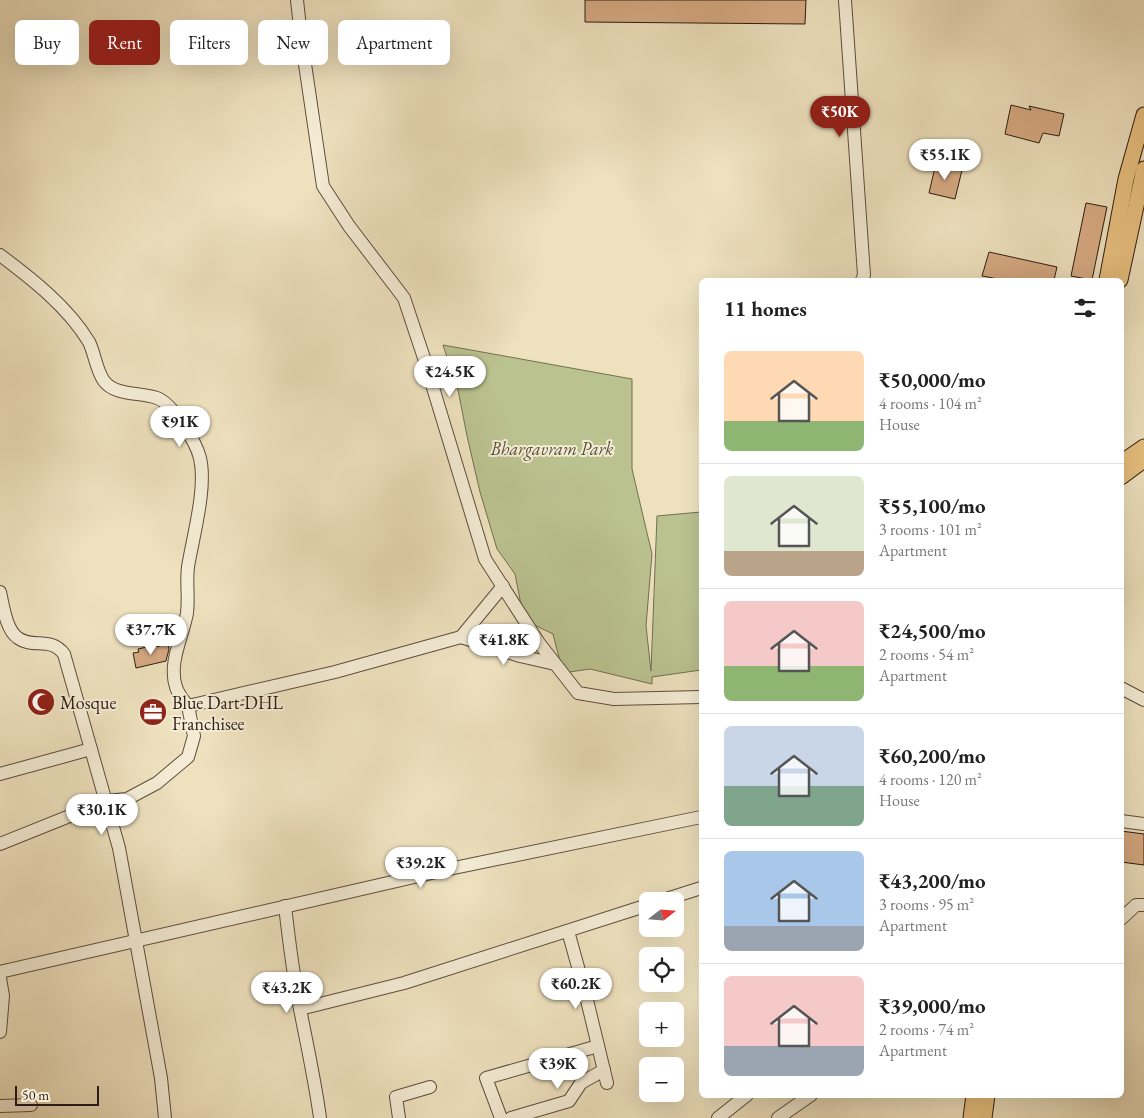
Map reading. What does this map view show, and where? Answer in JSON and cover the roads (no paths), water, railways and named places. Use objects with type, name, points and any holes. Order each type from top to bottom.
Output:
[{"type":"main road","points":[[1120,278],[1137,177],[1144,115]]},
{"type":"main road","points":[[1107,278],[1137,177]]},
{"type":"main road","points":[[1124,461],[1144,447]]},
{"type":"main road","points":[[1124,474],[1144,460]]},
{"type":"main road","points":[[971,1118],[974,1098]]},
{"type":"main road","points":[[984,1118],[987,1098]]},
{"type":"street","points":[[297,0],[323,186],[349,226],[404,298],[485,559],[539,643],[578,693],[614,699],[699,697]]},
{"type":"street","points":[[845,0],[863,278]]},
{"type":"street","points":[[0,255],[25,273],[74,321],[89,342],[104,381],[122,392],[157,398],[166,403],[177,416],[200,457],[201,469],[200,494],[188,568],[186,614],[175,660],[174,673],[176,687],[188,706],[194,736],[188,756],[157,783],[127,799],[106,801],[0,844]]},
{"type":"street","points":[[461,637],[503,586]]},
{"type":"street","points":[[0,592],[10,628],[17,638],[26,642],[52,644],[64,654],[119,848],[161,1078],[165,1118]]},
{"type":"street","points":[[188,706],[335,672],[461,637],[520,656],[555,664]]},
{"type":"street","points":[[1124,690],[1144,700]]},
{"type":"street","points":[[0,774],[92,749]]},
{"type":"street","points":[[0,972],[449,869],[699,817]]},
{"type":"street","points":[[1124,821],[1144,824]]},
{"type":"street","points":[[684,893],[699,889]]},
{"type":"street","points":[[1124,916],[1136,905],[1144,905]]},
{"type":"street","points":[[285,906],[300,1009],[314,1073],[320,1118]]},
{"type":"street","points":[[300,1009],[404,983],[639,909]]},
{"type":"street","points":[[568,931],[607,1083]]},
{"type":"street","points":[[0,978],[3,996],[0,1032]]},
{"type":"street","points":[[501,1118],[486,1078],[598,1046]]},
{"type":"street","points":[[511,1118],[570,1101],[581,1082],[604,1070]]},
{"type":"street","points":[[399,1118],[396,1097],[430,1087]]},
{"type":"street","points":[[718,1118],[743,1098]]},
{"type":"street","points":[[778,1118],[807,1098]]},
{"type":"street","points":[[0,1106],[31,1105]]},
{"type":"place","name":"Mosque","points":[[41,702]]},
{"type":"place","name":"Blue Dart-DHL Franchisee","points":[[153,712]]},
{"type":"park label","name":"Bhargavram Park","points":[[552,448]]}]
